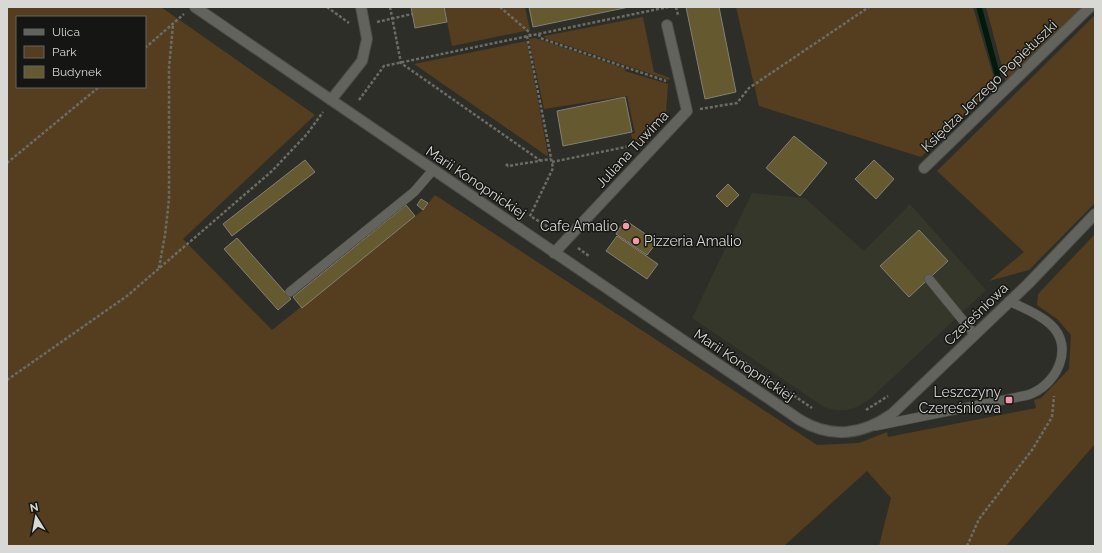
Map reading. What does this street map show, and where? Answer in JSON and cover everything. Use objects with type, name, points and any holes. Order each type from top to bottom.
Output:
[{"type":"street","points":[[331,100],[362,61],[367,39],[361,7]]},
{"type":"street","name":"Księdza Jerzego Popiełuszki","points":[[924,168],[1090,7]]},
{"type":"street","name":"Marii Konopnickiej","points":[[192,9],[331,100],[810,426],[822,431],[834,432],[870,427]]},
{"type":"street","name":"Juliana Tuwima","points":[[554,253],[687,111],[667,25]]},
{"type":"street","name":"Czereśniowa","points":[[870,427],[882,421],[901,406],[975,335],[1095,214]]},
{"type":"lane","points":[[290,292],[414,192],[433,170]]},
{"type":"lane","points":[[929,279],[975,335]]},
{"type":"lane","points":[[870,427],[1028,395],[1044,387],[1057,371],[1062,350],[1055,330],[1050,324],[1035,314],[1009,301]]},
{"type":"path","points":[[390,7],[401,63],[542,161]]},
{"type":"path","points":[[500,7],[529,32],[528,36],[553,168],[527,222]]},
{"type":"path","points":[[359,100],[384,66],[668,7]]},
{"type":"path","points":[[700,108],[738,102],[749,88],[869,7]]},
{"type":"path","points":[[146,47],[192,9]]},
{"type":"path","points":[[159,268],[166,235],[169,199],[169,68],[173,25]]},
{"type":"path","points":[[539,34],[540,38],[657,78],[671,82],[680,82]]},
{"type":"path","points":[[7,163],[98,88]]},
{"type":"path","points":[[7,380],[127,296],[272,171],[307,134],[331,100]]},
{"type":"path","points":[[506,164],[508,166],[552,161],[636,145]]},
{"type":"path","points":[[739,359],[817,412]]},
{"type":"path","points":[[968,546],[979,519],[1032,450],[1052,418],[1057,371]]},
{"type":"path","points":[[860,413],[877,404],[893,391]]},
{"type":"shaded area","points":[[752,193],[805,198],[864,251],[910,204],[986,290],[870,399],[857,407],[846,410],[835,410],[824,407],[692,318]]},
{"type":"green space","points":[[7,7],[161,7],[315,115],[183,239],[272,330],[423,210],[435,195],[817,445],[859,443],[887,432],[888,437],[1036,408],[1034,400],[1041,398],[1069,369],[1071,335],[1057,319],[1037,305],[1038,294],[1095,234],[1095,444],[1006,546],[879,546],[891,498],[867,471],[784,546],[7,546]]},
{"type":"green space","points":[[444,7],[525,7],[530,30],[452,46]]},
{"type":"green space","points":[[736,7],[973,7],[996,85],[921,157],[759,106]]},
{"type":"green space","points":[[986,7],[1083,7],[1006,82]]},
{"type":"green space","points":[[1095,15],[1095,203],[1029,270],[989,281],[1024,252],[937,171]]},
{"type":"green space","points":[[643,17],[654,72],[670,78],[669,80],[545,38],[544,36]]},
{"type":"green space","points":[[535,38],[626,69],[625,71],[668,84],[666,112],[643,140],[633,142],[631,134],[635,133],[627,96],[544,109],[529,39]]},
{"type":"green space","points":[[527,41],[548,155],[547,156],[414,64]]},
{"type":"building","points":[[411,7],[444,7],[447,22],[415,28]]},
{"type":"building","points":[[529,7],[629,7],[533,27]]},
{"type":"building","points":[[686,7],[719,7],[736,92],[705,99]]},
{"type":"building","points":[[625,97],[632,132],[563,146],[557,111]]},
{"type":"building","points":[[794,136],[827,163],[800,196],[766,168]]},
{"type":"building","points":[[305,160],[315,172],[232,236],[223,224]]},
{"type":"building","points":[[874,160],[894,179],[876,199],[855,179]]},
{"type":"building","points":[[728,184],[739,195],[727,207],[716,196]]},
{"type":"building","points":[[421,199],[428,203],[423,210],[417,205]]},
{"type":"building","points":[[406,205],[415,216],[302,308],[293,297]]},
{"type":"building","points":[[625,220],[657,242],[647,255],[616,234]]},
{"type":"building","points":[[919,230],[948,261],[909,297],[880,266]]},
{"type":"building","points":[[617,236],[658,264],[647,279],[606,251]]},
{"type":"building","points":[[237,238],[291,299],[278,310],[224,249]]},
{"type":"waterway","points":[[979,7],[999,81]]},
{"type":"place","name":"Cafe Amalio","points":[[626,226]]},
{"type":"place","name":"Pizzeria Amalio","points":[[636,241]]},
{"type":"place","name":"Leszczyny Czereśniowa","points":[[1009,400]]}]
